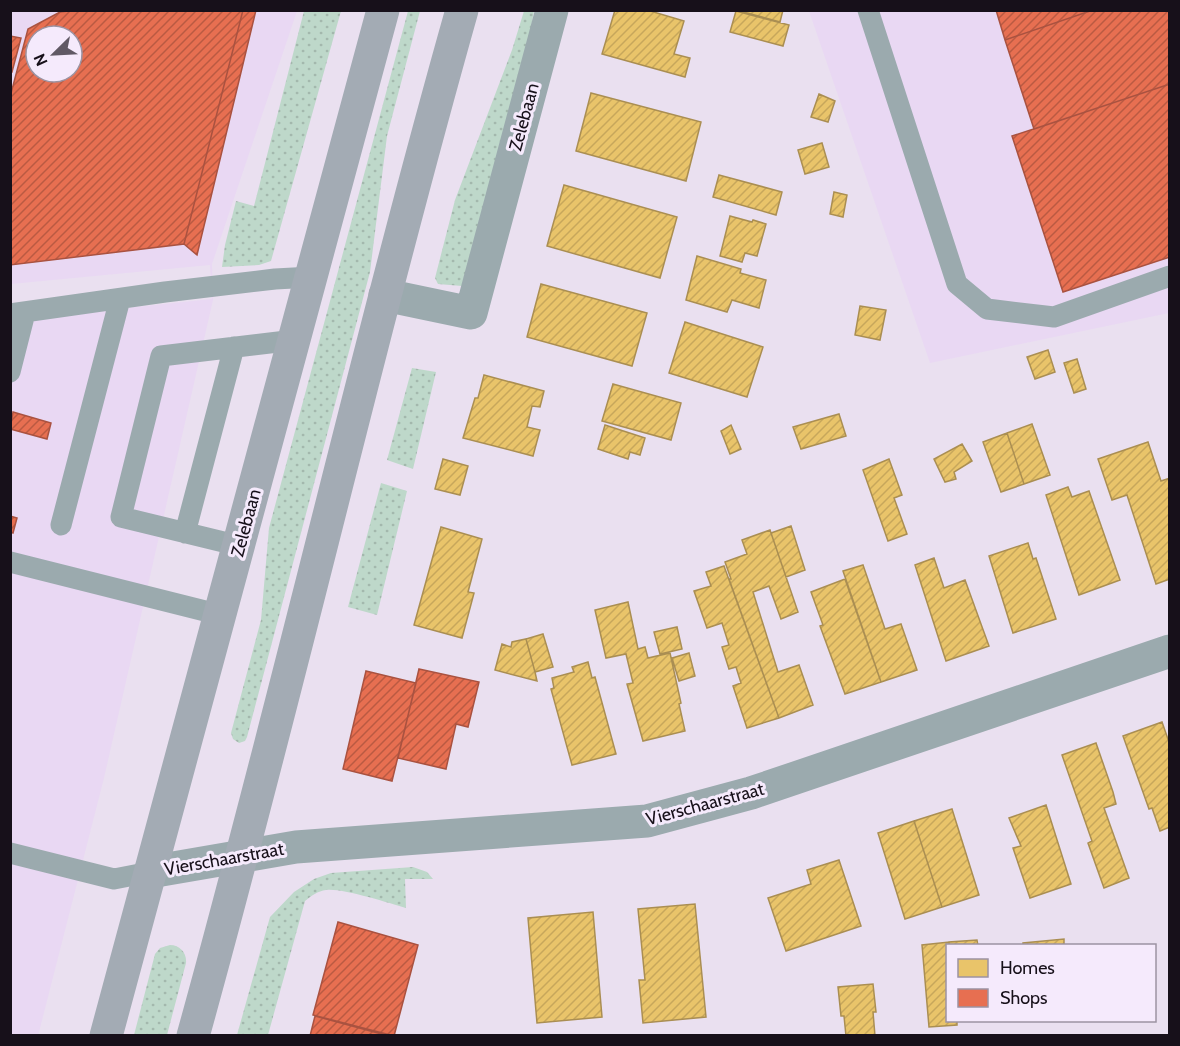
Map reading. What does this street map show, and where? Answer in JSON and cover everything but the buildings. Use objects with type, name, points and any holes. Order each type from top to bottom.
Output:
[{"type":"main road","name":"Zelebaan","points":[[106,1035],[383,10]]},
{"type":"main road","points":[[193,1035],[243,855],[422,152],[462,10]]},
{"type":"street","name":"Zelebaan","points":[[385,295],[471,313],[552,10]]},
{"type":"street","name":"Vierschaarstraat","points":[[150,872],[296,847],[647,822],[751,793],[1170,651]]},
{"type":"lane","points":[[868,10],[957,284],[987,309],[1054,317],[1170,276]]},
{"type":"lane","points":[[10,372],[18,314],[275,279],[312,277]]},
{"type":"lane","points":[[62,525],[120,299]]},
{"type":"lane","points":[[240,546],[121,517],[161,356],[295,339]]},
{"type":"lane","points":[[185,533],[234,347]]},
{"type":"lane","points":[[10,562],[221,615]]},
{"type":"lane","points":[[10,853],[114,879],[150,872]]},
{"type":"shaded area","points":[[11,11],[297,11],[212,264],[213,300],[104,778],[38,1036],[10,1035],[11,320],[212,299],[210,265],[11,284]]},
{"type":"shaded area","points":[[809,11],[1169,11],[1169,313],[930,363]]},
{"type":"green space","points":[[304,11],[341,11],[271,261],[259,265],[222,267],[236,201],[254,206]]},
{"type":"green space","points":[[408,11],[420,11],[387,136],[370,272],[247,737],[245,741],[239,743],[233,739],[231,733],[261,620],[269,528]]},
{"type":"green space","points":[[524,11],[534,11],[528,44],[462,286],[438,284],[435,278],[455,200],[512,50]]},
{"type":"green space","points":[[412,368],[436,372],[413,469],[387,460]]},
{"type":"green space","points":[[381,483],[407,491],[377,615],[348,607]]},
{"type":"green space","points":[[413,867],[427,872],[433,879],[405,879],[406,908],[366,896],[334,890],[320,891],[305,901],[268,1035],[237,1035],[270,917],[294,892],[314,879],[331,873]]},
{"type":"green space","points":[[170,945],[182,950],[186,963],[167,1035],[134,1035],[155,954],[160,948]]}]
